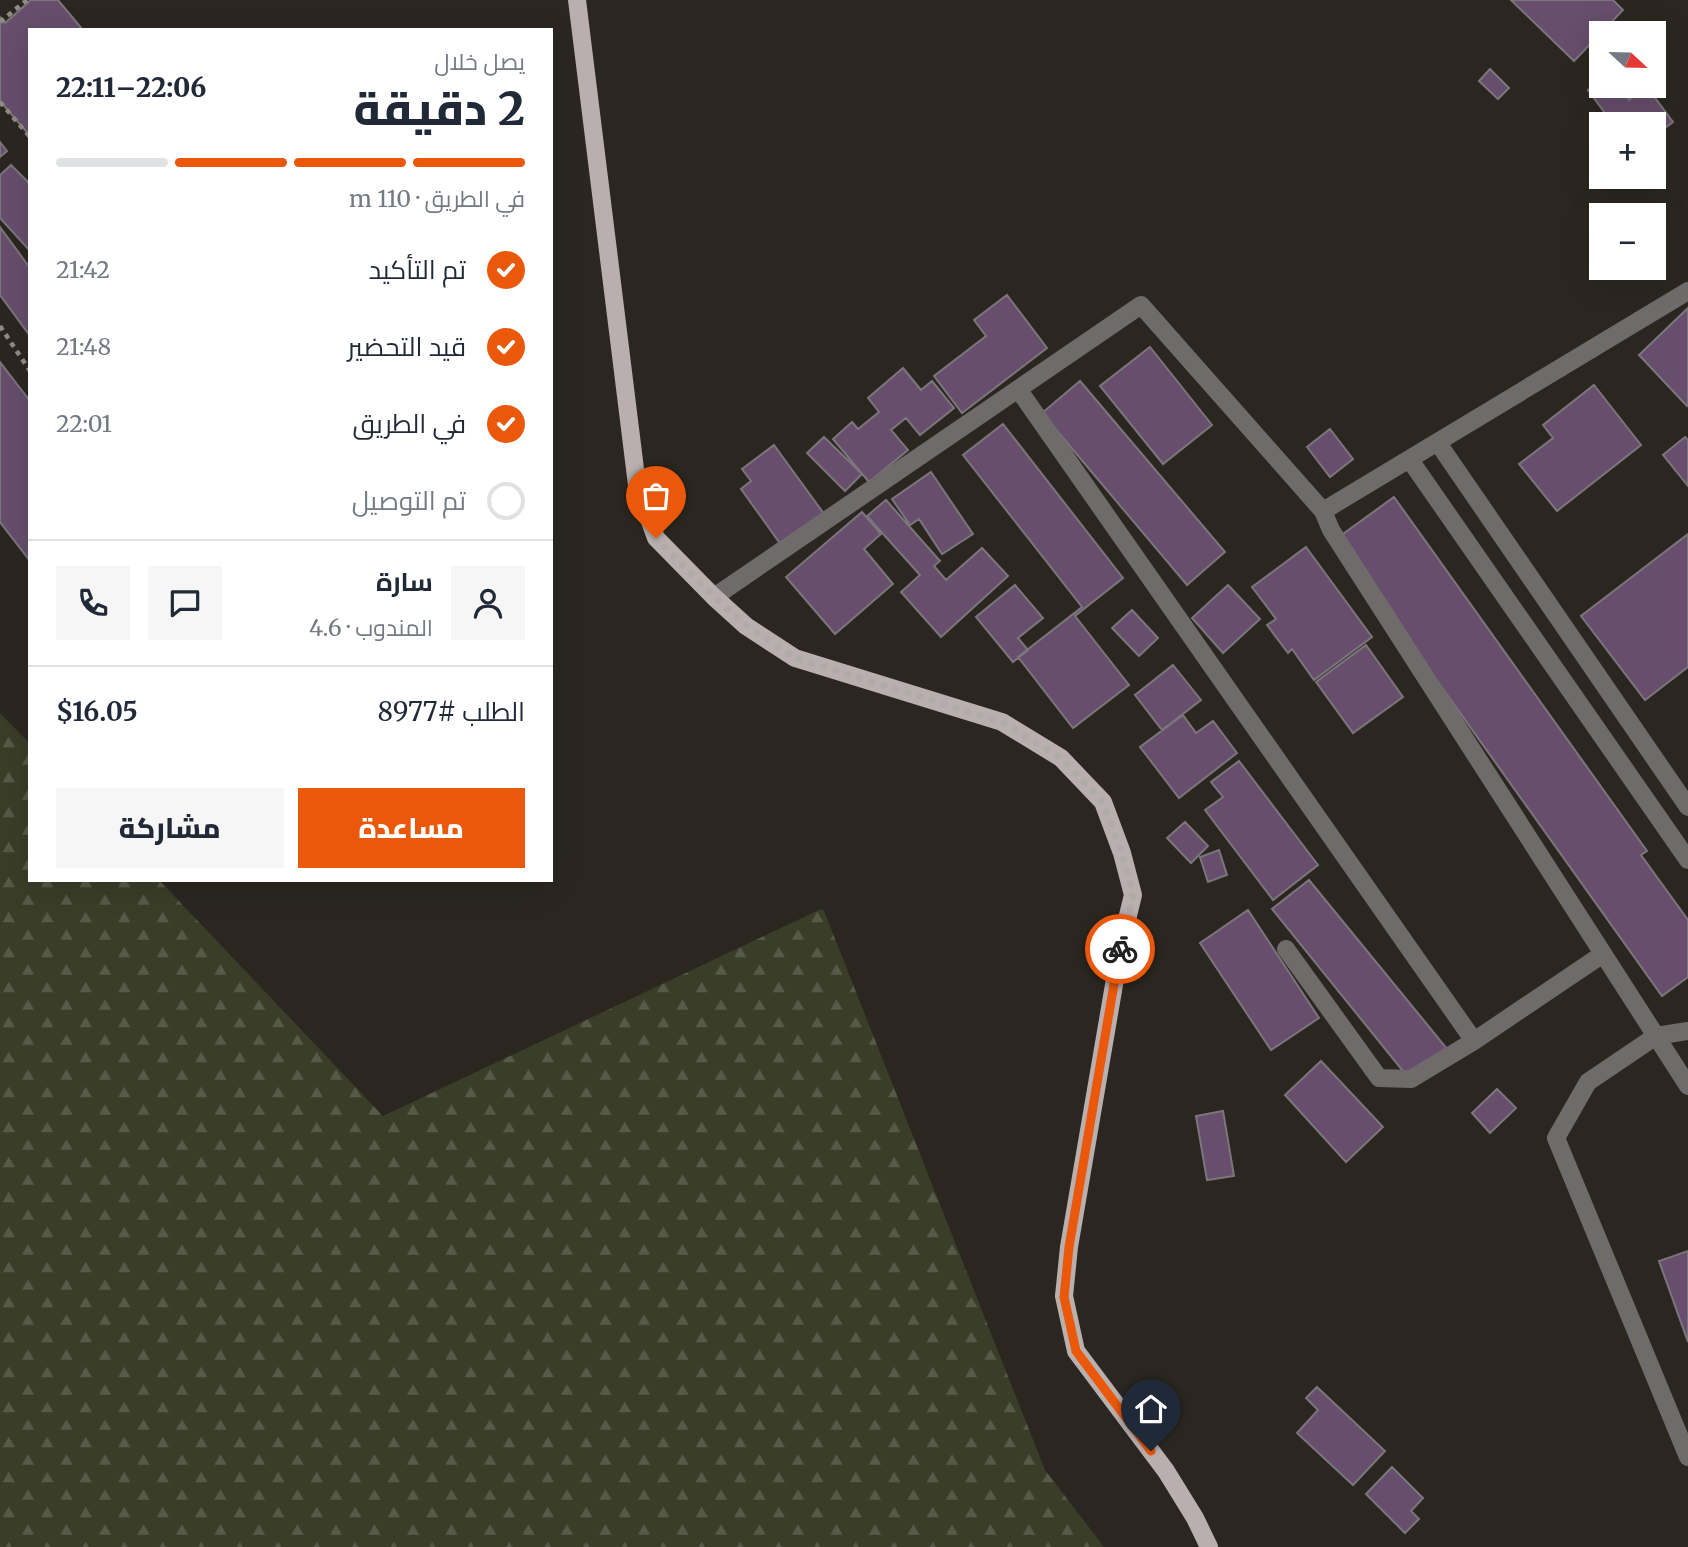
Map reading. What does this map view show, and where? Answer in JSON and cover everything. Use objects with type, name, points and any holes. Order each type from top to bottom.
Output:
[{"type":"main road","points":[[577,0],[636,485],[656,538],[747,626],[795,658],[1002,722],[1061,758],[1103,802],[1122,853],[1133,895],[1116,972],[1069,1247],[1064,1297],[1076,1351],[1166,1471],[1209,1547]]},
{"type":"street","points":[[1323,511],[1688,290]]},
{"type":"street","points":[[714,597],[1141,305],[1323,511],[1339,542],[1688,1086]]},
{"type":"street","points":[[1018,389],[1474,1041]]},
{"type":"street","points":[[1438,443],[1688,807]]},
{"type":"street","points":[[1410,460],[1688,860]]},
{"type":"street","points":[[1286,949],[1379,1078],[1411,1079],[1474,1041],[1603,954]]},
{"type":"street","points":[[1688,1031],[1656,1036],[1588,1082],[1556,1138],[1688,1457]]},
{"type":"path","points":[[0,22],[27,0]]},
{"type":"path","points":[[0,102],[28,135]]},
{"type":"path","points":[[0,326],[28,367]]},
{"type":"green space","points":[[0,713],[28,742],[28,882],[161,882],[383,1116],[821,909],[824,911],[1045,1470],[1104,1547],[0,1547]]},
{"type":"building","points":[[31,0],[58,0],[81,28],[28,28],[28,134],[0,101],[0,17],[5,23]]},
{"type":"building","points":[[1511,0],[1613,0],[1623,10],[1612,21],[1589,21],[1589,45],[1574,61]]},
{"type":"building","points":[[1490,69],[1509,88],[1498,99],[1479,81]]},
{"type":"building","points":[[1594,98],[1655,98],[1666,112],[1604,112]]},
{"type":"building","points":[[1666,113],[1673,122],[1666,127]]},
{"type":"building","points":[[0,142],[7,151],[0,157]]},
{"type":"building","points":[[11,165],[28,182],[28,249],[0,218],[0,175]]},
{"type":"building","points":[[0,227],[28,265],[28,333],[0,295]]},
{"type":"building","points":[[1007,295],[1047,348],[962,413],[934,376],[986,336],[974,320]]},
{"type":"building","points":[[1688,308],[1688,405],[1687,406],[1639,355]]},
{"type":"building","points":[[1150,347],[1212,425],[1163,464],[1100,386]]},
{"type":"building","points":[[0,362],[28,398],[28,558],[0,522]]},
{"type":"building","points":[[903,368],[921,390],[932,381],[954,408],[920,435],[906,418],[891,430],[908,450],[869,482],[833,439],[852,422],[858,429],[879,412],[868,398]]},
{"type":"building","points":[[1080,381],[1225,552],[1187,585],[1042,413]]},
{"type":"building","points":[[1594,385],[1641,445],[1557,511],[1519,464],[1553,438],[1543,425]]},
{"type":"building","points":[[1003,424],[1123,578],[1075,616],[1129,685],[1073,728],[1018,657],[1082,607],[963,455]]},
{"type":"building","points":[[1330,429],[1353,459],[1330,477],[1307,447]]},
{"type":"building","points":[[824,437],[862,474],[845,491],[807,453]]},
{"type":"building","points":[[1685,437],[1688,440],[1688,486],[1663,455]]},
{"type":"building","points":[[774,445],[827,518],[784,549],[741,489],[751,481],[742,469]]},
{"type":"building","points":[[931,472],[973,534],[942,554],[919,519],[910,525],[892,499]]},
{"type":"building","points":[[1394,497],[1647,851],[1641,855],[1688,920],[1688,977],[1662,996],[1336,539]]},
{"type":"building","points":[[886,500],[940,561],[934,566],[946,580],[982,548],[1008,576],[941,637],[901,592],[920,575],[867,516]]},
{"type":"building","points":[[862,512],[881,534],[864,549],[893,584],[835,634],[786,577]]},
{"type":"building","points":[[1688,534],[1688,667],[1645,700],[1581,616]]},
{"type":"building","points":[[1306,547],[1372,637],[1314,680],[1292,649],[1288,653],[1267,625],[1276,619],[1252,587]]},
{"type":"building","points":[[1015,585],[1043,618],[1018,638],[1028,650],[1013,662],[976,617]]},
{"type":"building","points":[[1228,585],[1260,619],[1223,653],[1192,618]]},
{"type":"building","points":[[1132,610],[1158,638],[1139,656],[1112,628]]},
{"type":"building","points":[[1366,645],[1403,697],[1353,733],[1316,682]]},
{"type":"building","points":[[1173,665],[1201,700],[1162,730],[1135,695]]},
{"type":"building","points":[[1183,715],[1196,733],[1213,721],[1237,753],[1179,798],[1140,747]]},
{"type":"building","points":[[1239,761],[1318,865],[1273,900],[1205,810],[1223,797],[1211,782]]},
{"type":"building","points":[[1185,822],[1208,846],[1191,863],[1167,838]]},
{"type":"building","points":[[1219,850],[1227,875],[1208,882],[1200,857]]},
{"type":"building","points":[[1309,880],[1448,1050],[1411,1081],[1272,909]]},
{"type":"building","points":[[1248,910],[1319,1018],[1271,1050],[1200,943]]},
{"type":"building","points":[[1321,1061],[1383,1127],[1346,1162],[1285,1095]]},
{"type":"building","points":[[1497,1089],[1516,1108],[1490,1133],[1472,1113]]},
{"type":"building","points":[[1223,1111],[1234,1176],[1207,1180],[1196,1116]]},
{"type":"building","points":[[1688,1251],[1688,1342],[1659,1261]]},
{"type":"building","points":[[1317,1387],[1385,1451],[1353,1485],[1297,1433],[1318,1410],[1306,1398]]},
{"type":"building","points":[[1392,1467],[1423,1498],[1411,1511],[1419,1519],[1405,1533],[1366,1494]]},
{"type":"way so far","points":[[656,538],[747,626],[795,658],[1002,722],[1061,758],[1103,802],[1122,853],[1133,895],[1120,949]]},
{"type":"route","points":[[1120,949],[1069,1247],[1064,1297],[1076,1351],[1151,1451]]}]
